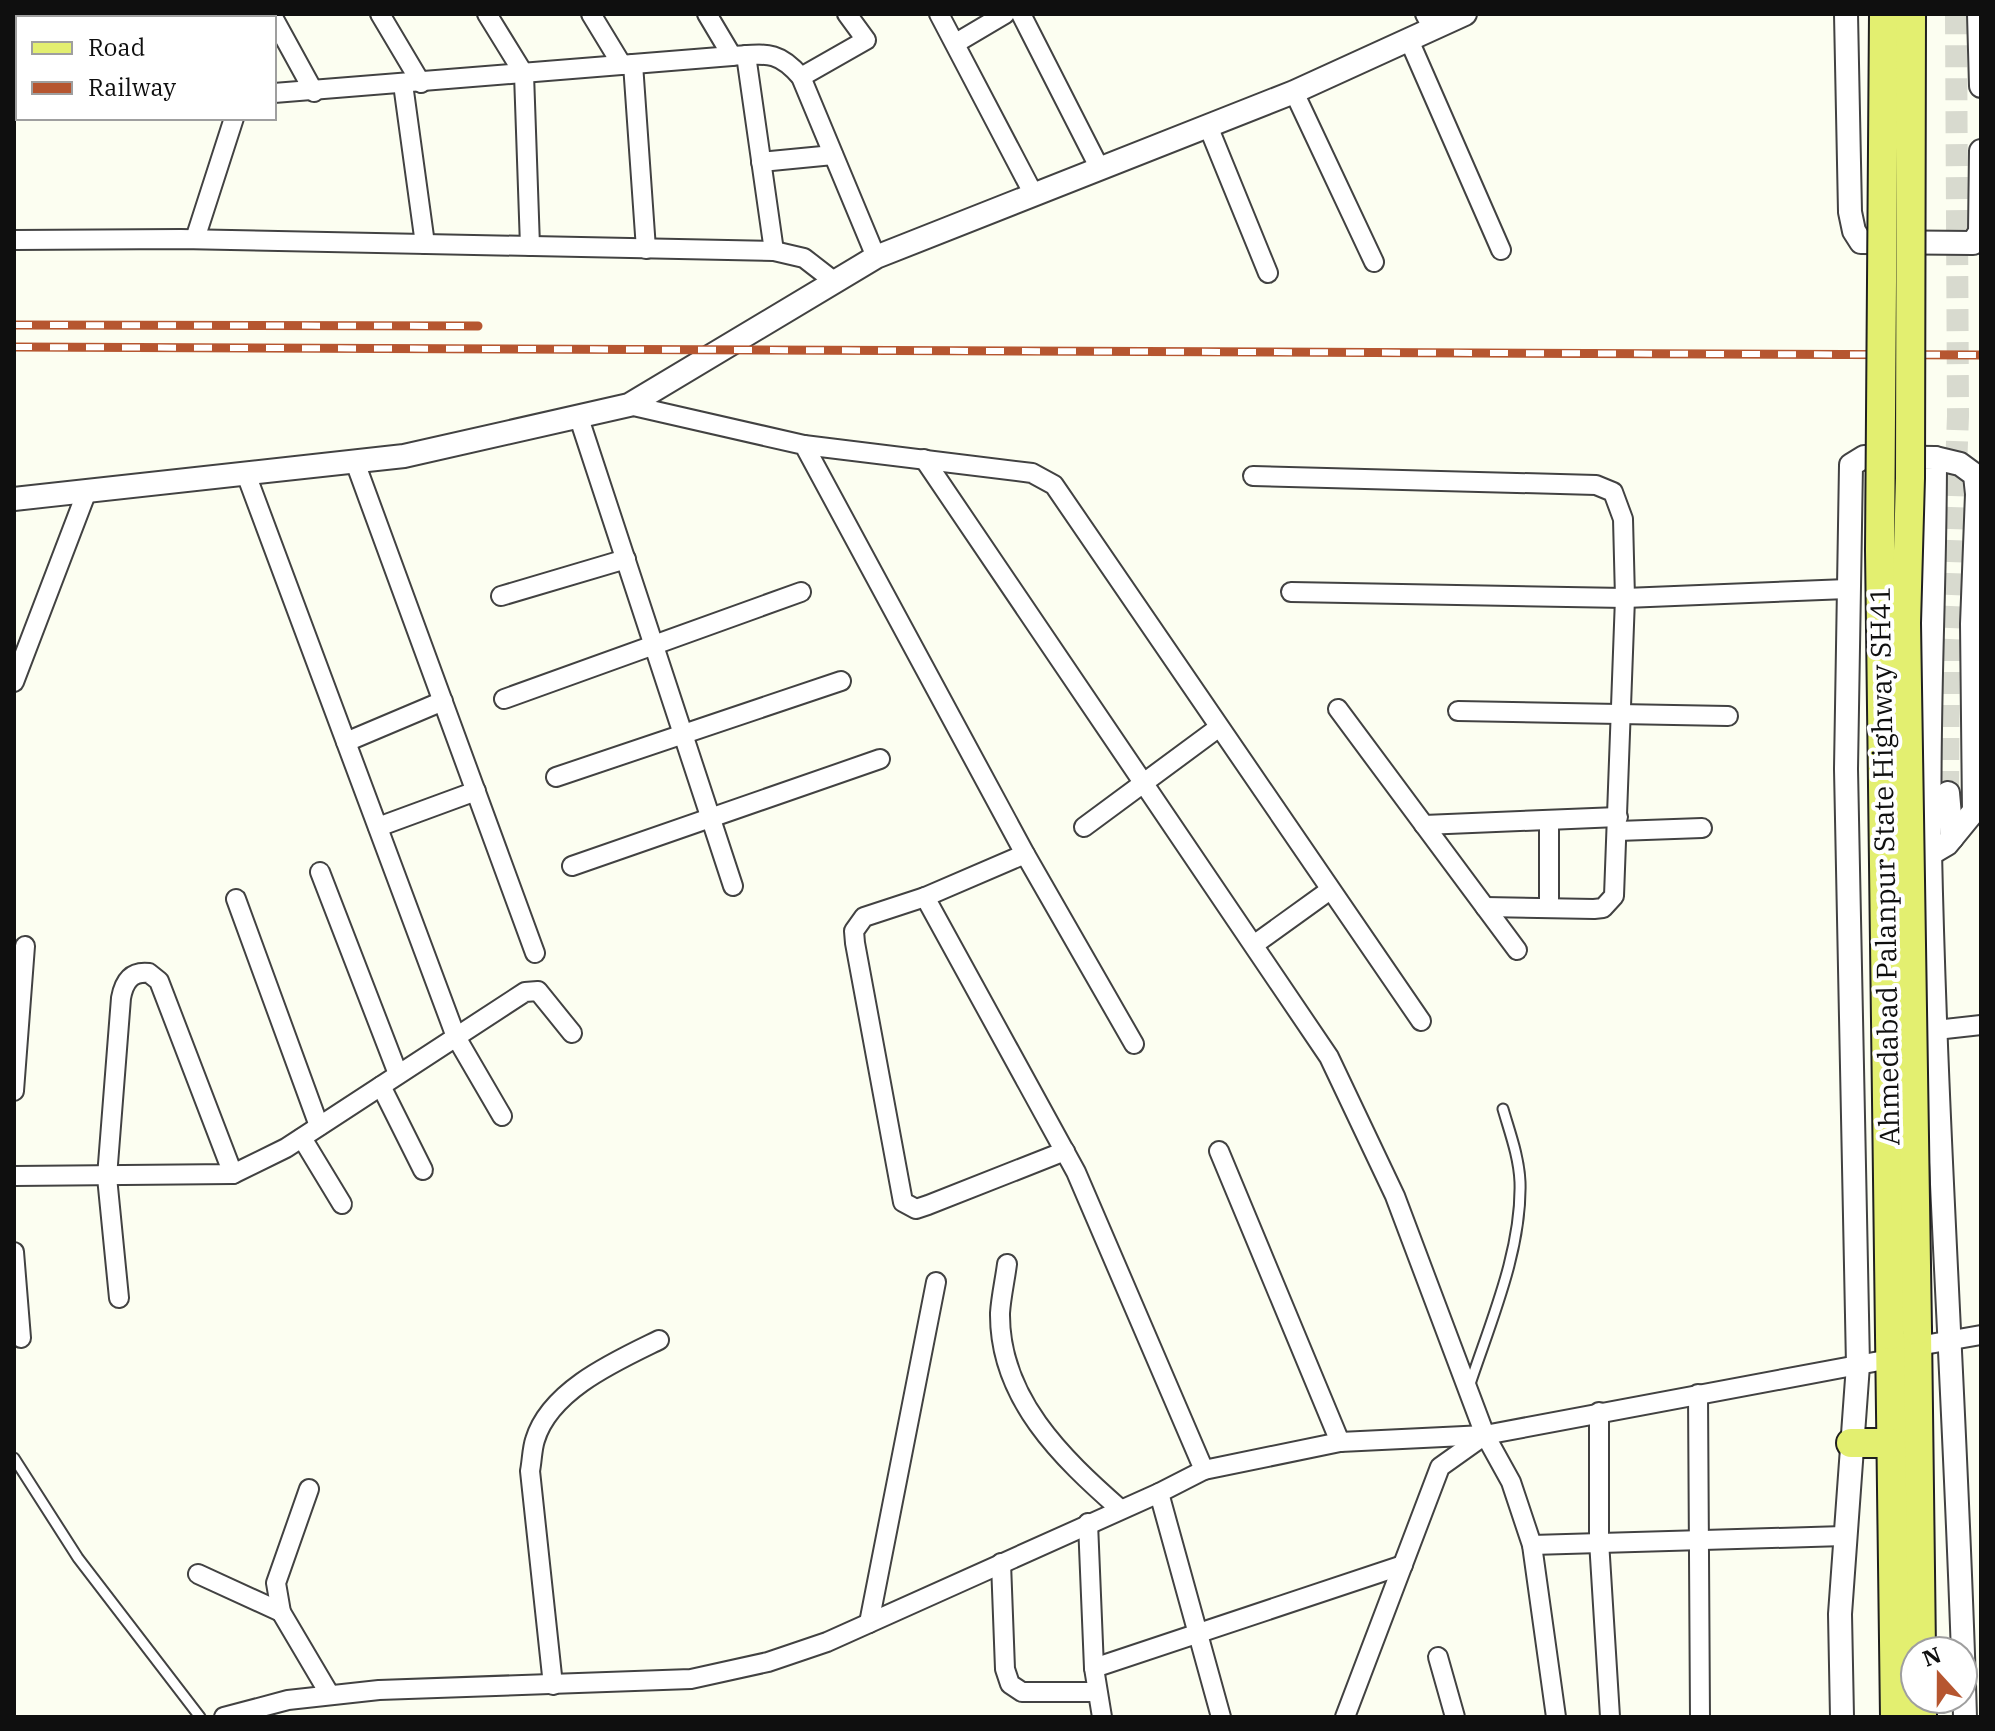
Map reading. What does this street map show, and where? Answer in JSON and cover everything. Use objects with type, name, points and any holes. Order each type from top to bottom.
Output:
[{"type":"main road","name":"Ahmedabad Palanpur State Highway SH41","points":[[1884,14],[1880,550],[1904,1343],[1920,1635]]},
{"type":"main road","name":"Ahmedabad Palanpur State Highway SH41","points":[[1895,1717],[1891,1443],[1904,1343],[1911,14]]},
{"type":"main road","points":[[1851,1443],[1891,1443]]},
{"type":"street","points":[[380,14],[412,83],[425,244]]},
{"type":"street","points":[[487,14],[524,74],[530,246]]},
{"type":"street","points":[[591,14],[627,65],[646,249]]},
{"type":"street","points":[[707,14],[739,55],[761,162],[774,251]]},
{"type":"street","points":[[801,77],[866,40],[847,14]]},
{"type":"street","points":[[939,14],[1034,195]]},
{"type":"street","points":[[956,43],[1005,14]]},
{"type":"street","points":[[1021,14],[1100,169]]},
{"type":"street","points":[[14,499],[404,456],[629,405],[876,257],[1294,92],[1409,40],[1429,21],[1465,14]]},
{"type":"street","points":[[1846,14],[1854,231],[1861,242],[1973,243],[1980,232],[1981,151]]},
{"type":"street","points":[[1979,14],[1981,86]]},
{"type":"street","points":[[276,22],[314,92]]},
{"type":"street","points":[[1409,40],[1501,250]]},
{"type":"street","points":[[276,93],[739,55],[777,56],[787,60],[801,77],[876,257]]},
{"type":"street","points":[[1294,92],[1374,262]]},
{"type":"street","points":[[195,239],[233,120]]},
{"type":"street","points":[[1208,126],[1268,273]]},
{"type":"street","points":[[761,162],[833,155]]},
{"type":"street","points":[[14,240],[195,239],[774,251],[804,258],[835,282]]},
{"type":"street","points":[[629,405],[804,445],[1032,473],[1054,485],[1421,1021]]},
{"type":"street","points":[[578,415],[733,886]]},
{"type":"street","points":[[804,445],[1025,854],[1134,1044]]},
{"type":"street","points":[[1842,1717],[1844,1536],[1858,1365],[1851,1069],[1847,589],[1851,465],[1864,457],[1935,458],[1960,464],[1975,475],[1972,624],[1974,811],[1952,838],[1930,854]]},
{"type":"street","points":[[1935,458],[1930,854],[1965,1717]]},
{"type":"street","points":[[924,459],[1255,944],[1336,1070],[1395,1196],[1485,1435],[1511,1482],[1532,1545],[1556,1717]]},
{"type":"street","points":[[355,462],[535,953]]},
{"type":"street","points":[[246,474],[456,1037],[502,1116]]},
{"type":"street","points":[[1253,476],[1606,487],[1618,499],[1623,519],[1625,598],[1616,884],[1610,903],[1594,909],[1485,907]]},
{"type":"street","points":[[14,682],[87,491]]},
{"type":"street","points":[[501,596],[626,559]]},
{"type":"street","points":[[1291,592],[1625,598],[1847,589]]},
{"type":"street","points":[[504,699],[801,592]]},
{"type":"street","points":[[556,777],[841,681]]},
{"type":"street","points":[[346,742],[443,701]]},
{"type":"street","points":[[1338,709],[1517,950]]},
{"type":"street","points":[[1458,711],[1728,716]]},
{"type":"street","points":[[1084,827],[1218,728]]},
{"type":"street","points":[[572,866],[880,759]]},
{"type":"street","points":[[378,827],[476,791]]},
{"type":"street","points":[[1948,793],[1952,838]]},
{"type":"street","points":[[1424,825],[1549,820],[1702,828]]},
{"type":"street","points":[[1549,820],[1549,908]]},
{"type":"street","points":[[1025,854],[925,897],[864,917],[854,931],[903,1202],[916,1209],[1065,1151]]},
{"type":"street","points":[[320,872],[398,1074]]},
{"type":"street","points":[[1255,944],[1330,890]]},
{"type":"street","points":[[925,897],[1065,1151],[1204,1470]]},
{"type":"street","points":[[236,899],[319,1126]]},
{"type":"street","points":[[14,1091],[25,946]]},
{"type":"street","points":[[119,1298],[107,1177],[121,998],[127,980],[142,972],[154,976],[163,989],[233,1174]]},
{"type":"street","points":[[14,1176],[233,1174],[302,1138],[534,990],[572,1033]]},
{"type":"street","points":[[1936,1030],[1981,1025]]},
{"type":"street","points":[[381,1086],[423,1170]]},
{"type":"street","points":[[302,1138],[342,1204]]},
{"type":"street","points":[[1219,1151],[1340,1442]]},
{"type":"street","points":[[14,1252],[21,1338]]},
{"type":"street","points":[[1007,1264],[1000,1314],[1004,1352],[1020,1396],[1046,1437],[1069,1464],[1120,1509]]},
{"type":"street","points":[[869,1623],[936,1282]]},
{"type":"street","points":[[224,1717],[288,1700],[379,1690],[691,1679],[768,1662],[827,1642],[1204,1470],[1340,1442],[1485,1435],[1858,1365],[1904,1343],[1951,1341],[1981,1335]]},
{"type":"street","points":[[553,1685],[530,1471],[535,1439],[551,1411],[577,1388],[613,1363],[659,1340]]},
{"type":"street","points":[[1698,1394],[1700,1717]]},
{"type":"street","points":[[1599,1412],[1599,1541],[1610,1717]]},
{"type":"street","points":[[1345,1717],[1440,1467],[1485,1435]]},
{"type":"street","points":[[309,1489],[276,1583],[281,1612],[330,1695]]},
{"type":"street","points":[[1159,1493],[1221,1717]]},
{"type":"street","points":[[1088,1523],[1095,1692],[1102,1717]]},
{"type":"street","points":[[1532,1545],[1844,1536]]},
{"type":"street","points":[[1001,1563],[1005,1669],[1010,1684],[1022,1692],[1095,1692]]},
{"type":"street","points":[[1094,1668],[1403,1565]]},
{"type":"street","points":[[198,1574],[281,1612]]},
{"type":"street","points":[[1438,1657],[1455,1717]]},
{"type":"lane","points":[[1468,1391],[1502,1286],[1519,1218],[1517,1153],[1503,1109]]},
{"type":"lane","points":[[14,1458],[78,1558],[200,1717]]},
{"type":"tunnel","points":[[1948,793],[1949,651],[1958,416],[1956,14]]},
{"type":"railway","points":[[14,325],[478,326]]},
{"type":"railway","points":[[14,347],[1981,355]]}]
